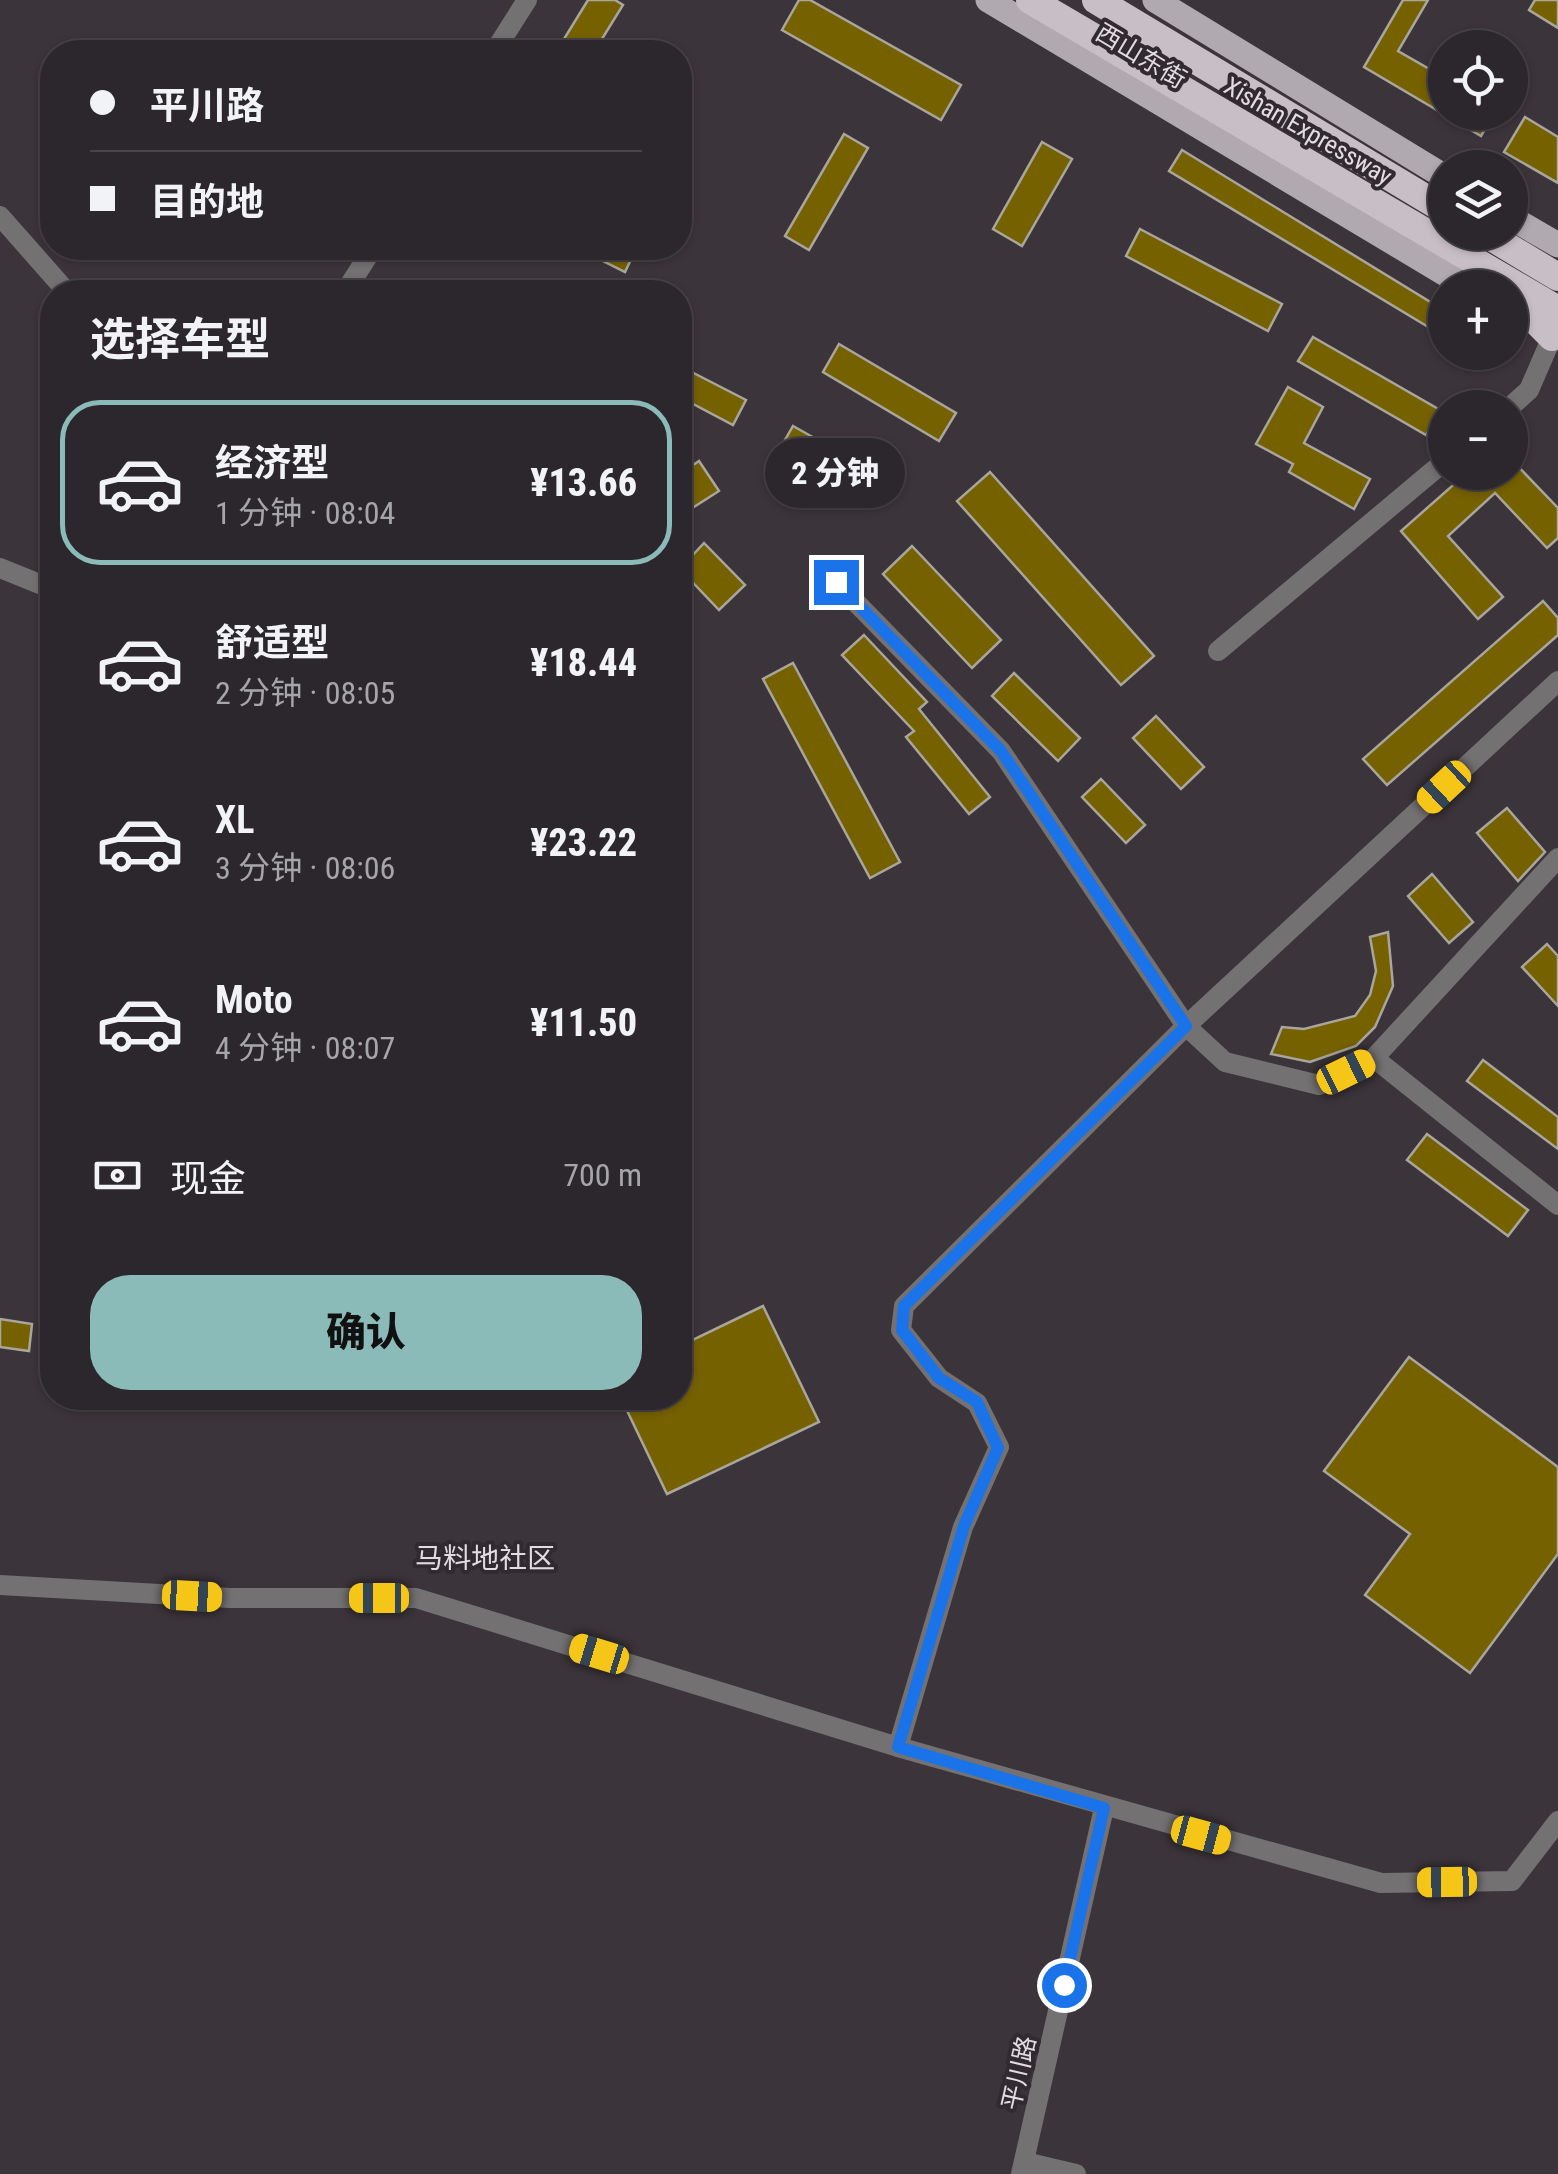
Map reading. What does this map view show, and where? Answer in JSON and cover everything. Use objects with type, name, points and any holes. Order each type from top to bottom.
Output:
[{"type":"highway","name":"Xishan Expressway","points":[[1030,0],[1458,252],[1475,270]]},
{"type":"highway","name":"Xishan Expressway","points":[[1096,0],[1428,200]]},
{"type":"highway","points":[[1513,250],[1558,277]]},
{"type":"highway","points":[[1528,308],[1556,329]]},
{"type":"highway","name":"Xishan Expressway","points":[[1528,310],[1556,329]]},
{"type":"main road","name":"西山东街","points":[[988,0],[1466,270]]},
{"type":"main road","points":[[1155,0],[1428,168]]},
{"type":"main road","points":[[1528,228],[1558,245]]},
{"type":"main road","points":[[1528,319],[1556,329]]},
{"type":"street","points":[[502,40],[527,0]]},
{"type":"street","points":[[0,216],[56,280]]},
{"type":"street","points":[[1528,391],[1556,329]]},
{"type":"street","points":[[1218,651],[1428,475]]},
{"type":"street","points":[[0,568],[40,584]]},
{"type":"street","points":[[836,582],[1001,751],[1186,1026],[1225,1062],[1318,1085],[1374,1058],[1558,858]]},
{"type":"street","points":[[898,1747],[964,1526],[998,1448],[977,1402],[939,1378],[902,1330],[904,1306],[1186,1026],[1558,681]]},
{"type":"street","points":[[1374,1058],[1558,1205]]},
{"type":"street","points":[[0,1586],[230,1598],[416,1598],[1104,1808],[1381,1883],[1512,1881],[1558,1821]]},
{"type":"street","name":"平川路","points":[[1023,2168],[1104,1808]]},
{"type":"street","points":[[1023,2168],[1076,2174]]},
{"type":"building","points":[[588,0],[615,0],[623,5],[601,40],[563,40]]},
{"type":"building","points":[[799,0],[810,0],[961,85],[941,120],[782,30]]},
{"type":"building","points":[[1403,0],[1428,0],[1398,51],[1428,68],[1428,105],[1364,67]]},
{"type":"building","points":[[1535,0],[1558,0],[1558,28],[1529,10]]},
{"type":"building","points":[[1528,119],[1558,137],[1558,183],[1528,166],[1528,150],[1505,150],[1517,130],[1528,130]]},
{"type":"building","points":[[844,134],[868,148],[809,250],[785,236]]},
{"type":"building","points":[[1042,142],[1072,159],[1022,246],[993,229]]},
{"type":"building","points":[[1182,150],[1428,301],[1428,327],[1169,171]]},
{"type":"building","points":[[1140,229],[1282,304],[1268,331],[1126,256]]},
{"type":"building","points":[[601,260],[631,260],[625,272]]},
{"type":"building","points":[[1313,337],[1428,403],[1428,431],[1426,435],[1298,361]]},
{"type":"building","points":[[839,344],[956,413],[939,441],[823,372]]},
{"type":"building","points":[[692,372],[746,400],[733,425],[692,403]]},
{"type":"building","points":[[1288,387],[1323,407],[1304,443],[1370,479],[1354,509],[1289,472],[1293,464],[1256,444]]},
{"type":"building","points":[[793,426],[877,473],[865,495],[781,447]]},
{"type":"building","points":[[699,461],[719,491],[692,508],[692,466]]},
{"type":"building","points":[[990,472],[1154,656],[1121,685],[957,501]]},
{"type":"building","points":[[1528,477],[1558,508],[1558,538],[1547,548],[1495,493],[1448,536],[1503,597],[1478,619],[1401,531],[1448,490],[1528,490]]},
{"type":"building","points":[[704,543],[745,585],[719,610],[692,582],[692,556]]},
{"type":"building","points":[[912,546],[1001,640],[972,668],[883,574]]},
{"type":"building","points":[[1543,601],[1558,618],[1558,635],[1387,785],[1363,759]]},
{"type":"building","points":[[864,635],[927,702],[919,709],[990,797],[969,814],[906,737],[914,731],[842,655]]},
{"type":"building","points":[[793,663],[900,862],[870,878],[763,679]]},
{"type":"building","points":[[1014,673],[1080,738],[1058,761],[992,696]]},
{"type":"building","points":[[1156,716],[1204,767],[1181,789],[1133,738]]},
{"type":"building","points":[[1101,779],[1145,825],[1126,843],[1082,797]]},
{"type":"building","points":[[1507,808],[1545,852],[1518,881],[1477,833]]},
{"type":"building","points":[[1432,874],[1473,922],[1449,943],[1408,896]]},
{"type":"building","points":[[1388,932],[1393,986],[1375,1027],[1356,1046],[1310,1062],[1271,1054],[1282,1027],[1304,1029],[1355,1016],[1370,995],[1376,971],[1370,937]]},
{"type":"building","points":[[1547,944],[1558,956],[1558,1006],[1522,967]]},
{"type":"building","points":[[1483,1060],[1558,1117],[1558,1149],[1467,1081]]},
{"type":"building","points":[[1427,1134],[1528,1210],[1508,1236],[1407,1160]]},
{"type":"building","points":[[763,1306],[819,1422],[667,1494],[627,1410],[692,1410],[692,1340]]},
{"type":"building","points":[[0,1319],[32,1324],[29,1351],[0,1347]]},
{"type":"building","points":[[1409,1357],[1558,1467],[1558,1554],[1470,1673],[1365,1595],[1410,1534],[1324,1471]]},
{"type":"district","name":"马料地社区","points":[[485,1558]]},
{"type":"route","points":[[836,582],[1001,751],[1186,1026],[904,1306],[902,1330],[939,1378],[977,1402],[998,1448],[964,1526],[898,1747],[1104,1808],[1064,1985]]}]
